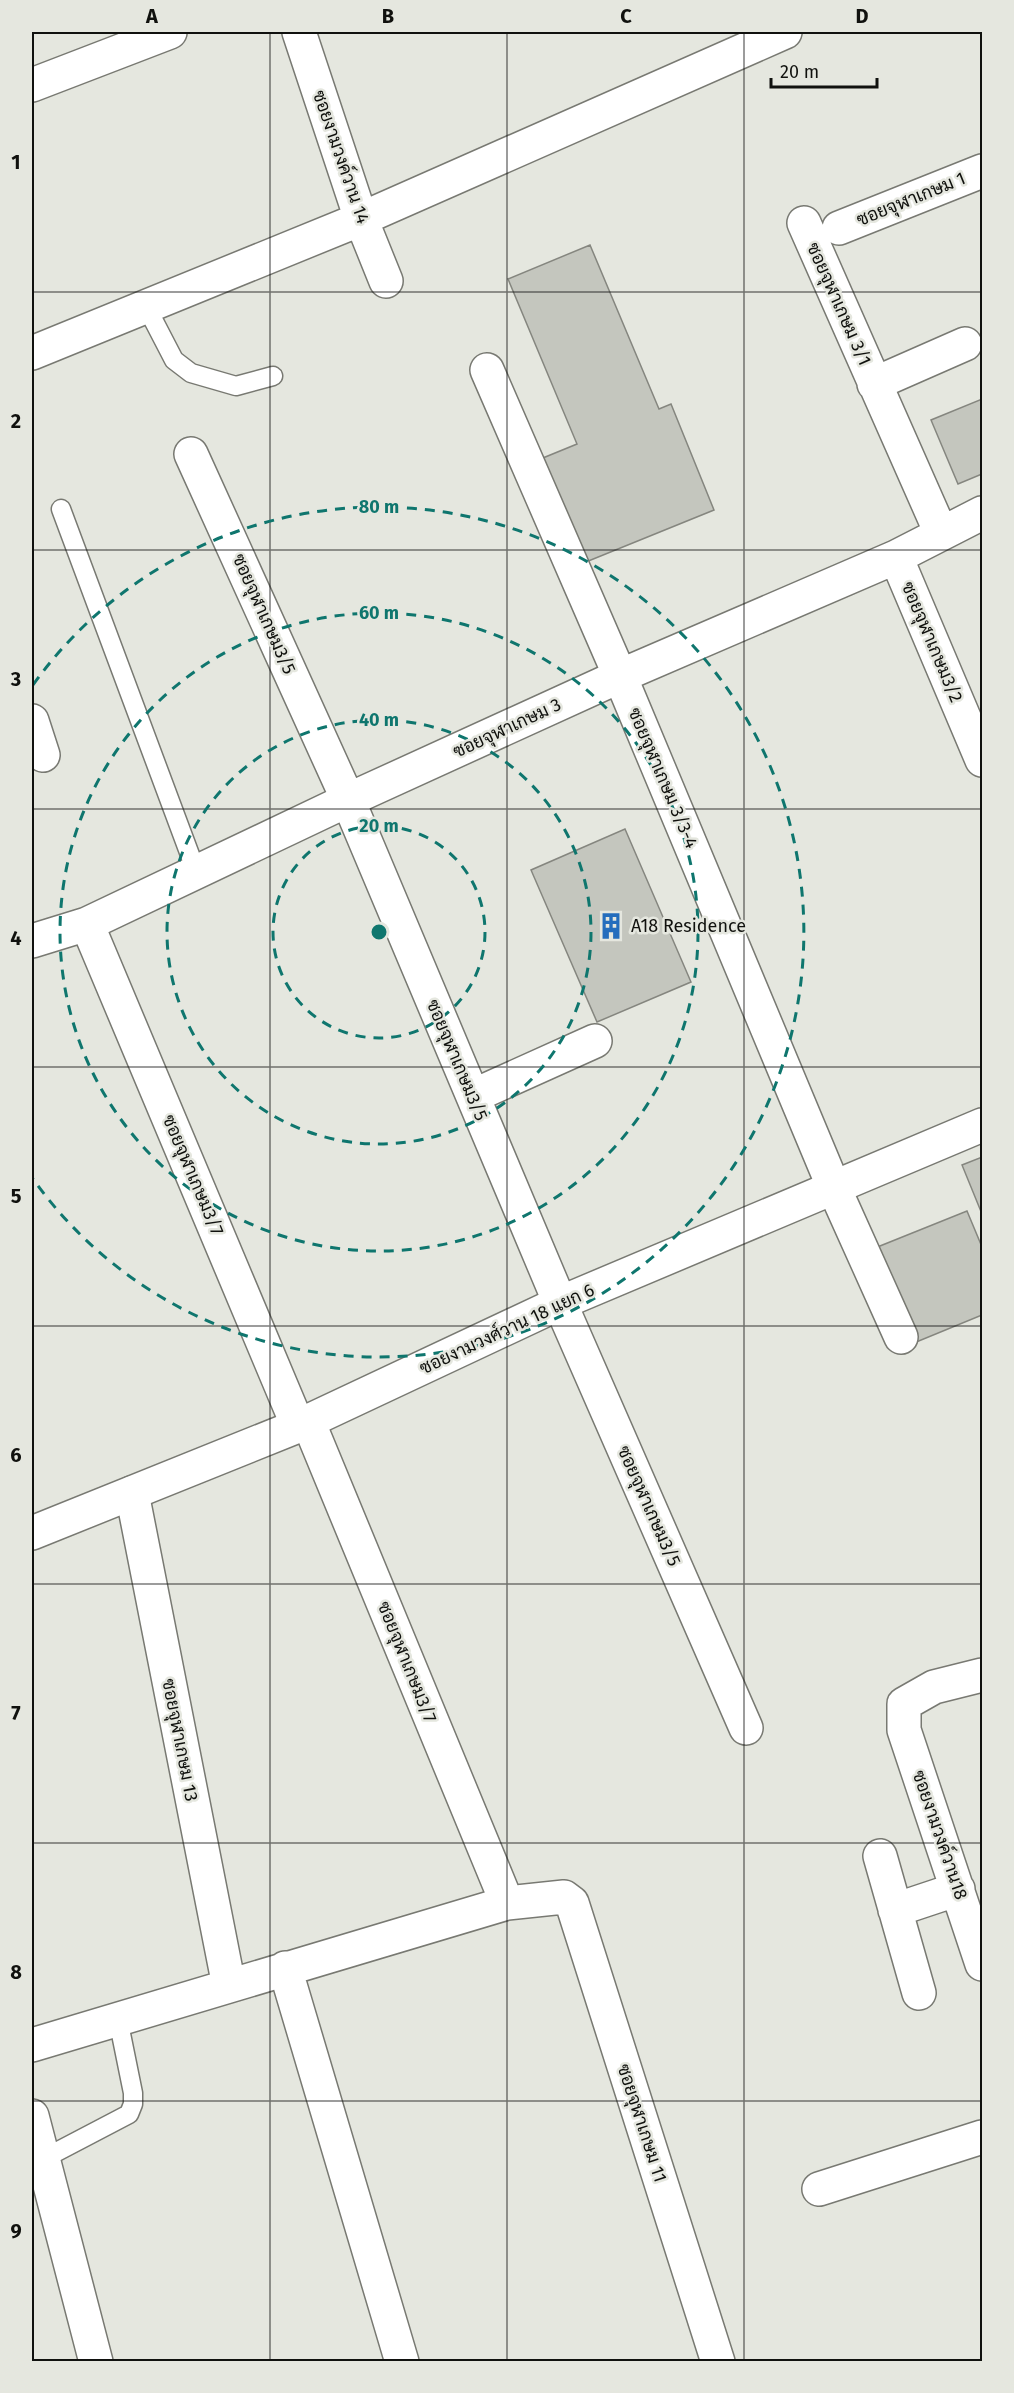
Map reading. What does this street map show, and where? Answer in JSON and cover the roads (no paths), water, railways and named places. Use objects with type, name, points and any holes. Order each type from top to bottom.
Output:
[{"type":"street","points":[[32,85],[171,32]]},
{"type":"street","name":"ซอยงามวงค์วาน 14","points":[[299,32],[361,219],[386,281]]},
{"type":"street","points":[[32,353],[361,219],[785,32]]},
{"type":"street","name":"ซอยจุฬาเกษม 1","points":[[839,228],[982,171]]},
{"type":"street","name":"ซอยจุฬาเกษม 3/1","points":[[804,223],[940,533]]},
{"type":"street","name":"ซอยจุฬาเกษม 3/1","points":[[874,384],[965,344]]},
{"type":"street","name":"ซอยจุฬาเกษม 3/3-4","points":[[487,370],[620,676],[834,1188],[901,1337]]},
{"type":"street","name":"ซอยจุฬาเกษม3/5","points":[[191,454],[348,800],[560,1303],[746,1728]]},
{"type":"street","name":"ซอยจุฬาเกษม 3","points":[[32,941],[87,924],[348,800],[620,676],[896,557],[982,513]]},
{"type":"street","name":"ซอยจุฬาเกษม3/2","points":[[896,557],[981,751]]},
{"type":"street","points":[[32,721],[43,754]]},
{"type":"street","name":"ซอยจุฬาเกษม3/7","points":[[87,924],[507,1903]]},
{"type":"street","points":[[473,1096],[595,1041]]},
{"type":"street","name":"ซอยงามวงศ์วาน 18 แยก 6","points":[[32,1533],[303,1424],[560,1303],[982,1125]]},
{"type":"street","name":"ซอยจุฬาเกษม 13","points":[[132,1493],[229,1986]]},
{"type":"street","name":"ซอยงามวงค์วาน18","points":[[982,1675],[934,1687],[904,1704],[904,1730],[982,1964]]},
{"type":"street","points":[[880,1856],[919,1993]]},
{"type":"street","points":[[895,1910],[958,1888]]},
{"type":"street","name":"ซอยจุฬาเกษม 11","points":[[507,1903],[554,1896],[564,1897],[572,1903],[718,2361]]},
{"type":"street","points":[[32,2045],[507,1903]]},
{"type":"street","points":[[285,1968],[402,2361]]},
{"type":"street","points":[[32,2116],[96,2361]]},
{"type":"street","points":[[819,2189],[982,2138]]},
{"type":"lane","points":[[146,306],[174,360],[191,373],[236,386],[273,376]]},
{"type":"lane","points":[[61,509],[196,871]]},
{"type":"lane","points":[[43,2159],[129,2114],[133,2104],[133,2093],[118,2019]]},
{"type":"place","name":"A18 Residence","points":[[611,926]]}]
